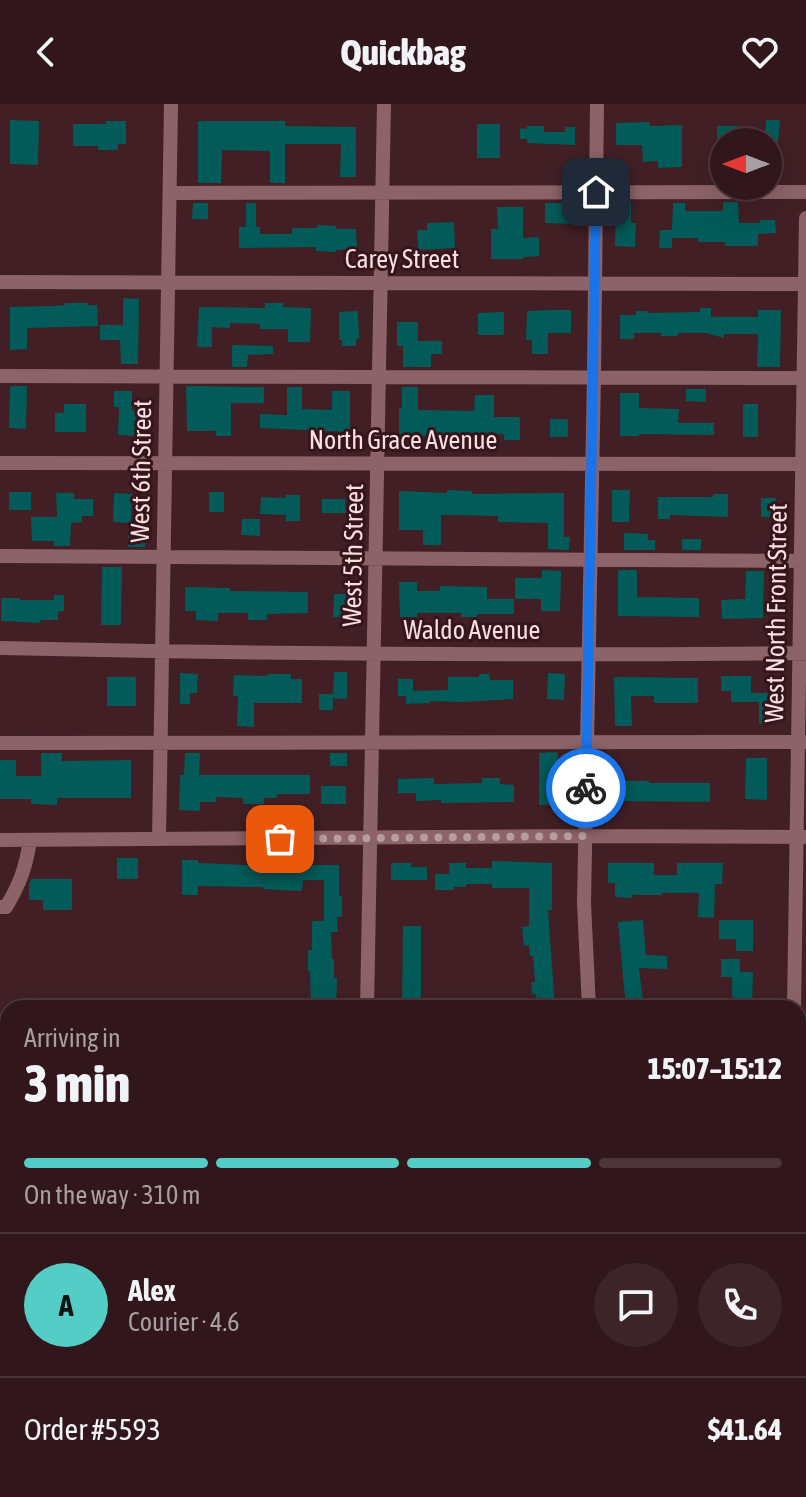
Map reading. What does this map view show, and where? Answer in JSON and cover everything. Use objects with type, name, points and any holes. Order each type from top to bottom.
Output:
[{"type":"street","name":"West 6th Street","points":[[159,839],[171,104]]},
{"type":"street","name":"West 5th Street","points":[[367,1000],[384,104]]},
{"type":"street","points":[[588,1000],[584,935],[597,104]]},
{"type":"street","points":[[170,193],[806,192]]},
{"type":"street","name":"West North Front Street","points":[[795,1000],[801,920],[806,218]]},
{"type":"street","name":"Carey Street","points":[[0,282],[806,284]]},
{"type":"street","points":[[0,376],[805,378]]},
{"type":"street","name":"North Grace Avenue","points":[[0,463],[804,464]]},
{"type":"street","points":[[0,556],[803,561]]},
{"type":"street","name":"Waldo Avenue","points":[[0,648],[588,655],[803,653]]},
{"type":"street","points":[[0,743],[802,742]]},
{"type":"street","points":[[0,840],[585,836],[801,838]]},
{"type":"street","points":[[0,907],[6,907],[17,890],[30,840]]},
{"type":"building","points":[[10,120],[39,121],[38,165],[10,164]]},
{"type":"building","points":[[766,120],[780,120],[779,128],[765,128]]},
{"type":"building","points":[[106,121],[126,121],[126,144],[118,144],[118,150],[73,146],[73,124],[106,124]]},
{"type":"building","points":[[198,121],[285,121],[285,126],[356,127],[356,177],[340,177],[341,144],[285,144],[285,183],[270,183],[270,151],[222,150],[221,183],[198,183]]},
{"type":"building","points":[[650,122],[650,126],[682,125],[682,167],[658,168],[658,161],[643,162],[642,145],[616,145],[616,123]]},
{"type":"building","points":[[477,124],[500,124],[500,158],[477,158]]},
{"type":"building","points":[[527,126],[544,126],[544,132],[565,132],[565,127],[575,127],[575,145],[527,143],[527,139],[520,139],[520,128],[527,129]]},
{"type":"building","points":[[717,126],[738,126],[738,128]]},
{"type":"building","points":[[616,202],[631,202],[631,223],[636,223],[635,247],[615,246]]},
{"type":"building","points":[[723,202],[738,202],[739,223],[775,220],[776,233],[758,234],[758,246],[725,246],[725,242],[672,238],[672,248],[659,248],[660,230],[672,230],[673,203],[685,203],[685,211],[723,211]]},
{"type":"building","points":[[193,203],[208,203],[208,219],[192,219]]},
{"type":"building","points":[[246,203],[256,203],[256,227],[260,227],[260,234],[292,234],[292,228],[317,228],[317,225],[356,229],[357,249],[336,252],[316,251],[316,247],[239,248],[239,227],[246,227]]},
{"type":"building","points":[[545,203],[577,203],[576,224],[545,223]]},
{"type":"building","points":[[497,207],[523,207],[523,238],[539,237],[539,256],[491,259],[491,229],[498,229]]},
{"type":"building","points":[[454,222],[455,248],[418,250],[417,230],[427,230],[427,223]]},
{"type":"building","points":[[123,298],[139,299],[138,364],[121,364],[120,340],[100,340],[100,325],[123,325]]},
{"type":"building","points":[[65,303],[97,305],[98,326],[27,328],[27,349],[10,350],[10,307]]},
{"type":"building","points":[[265,303],[311,308],[310,342],[288,342],[288,329],[260,329],[260,324],[230,323],[230,328],[212,327],[212,347],[197,347],[199,307],[265,308]]},
{"type":"building","points":[[700,308],[711,308],[711,317],[758,317],[758,310],[781,310],[780,367],[757,367],[758,334],[724,334],[724,338],[706,333],[661,336],[661,333],[634,333],[634,339],[620,339],[620,315],[636,315],[636,311],[700,312]]},
{"type":"building","points":[[571,310],[571,333],[548,333],[548,354],[532,354],[532,340],[526,340],[527,311]]},
{"type":"building","points":[[358,311],[359,339],[356,339],[356,346],[342,346],[342,340],[339,340],[339,312]]},
{"type":"building","points":[[504,312],[504,335],[478,335],[478,313]]},
{"type":"building","points":[[397,322],[418,322],[418,341],[442,341],[442,354],[431,354],[431,367],[403,367],[403,346],[397,346]]},
{"type":"building","points":[[232,345],[273,346],[273,354],[248,355],[247,367],[232,367]]},
{"type":"building","points":[[10,386],[27,386],[26,429],[9,428]]},
{"type":"building","points":[[186,386],[264,387],[264,403],[231,403],[231,436],[216,436],[216,431],[187,431]]},
{"type":"building","points":[[287,387],[302,387],[302,409],[332,410],[332,391],[350,391],[350,432],[260,428],[260,414],[287,415]]},
{"type":"building","points":[[403,387],[418,387],[418,410],[474,411],[475,395],[494,395],[494,417],[520,417],[520,440],[504,440],[504,434],[399,436]]},
{"type":"building","points":[[686,389],[706,389],[706,402],[686,401]]},
{"type":"building","points":[[114,391],[132,391],[132,410],[138,411],[137,436],[118,435],[119,407],[114,407]]},
{"type":"building","points":[[620,393],[639,393],[639,408],[679,409],[678,423],[714,423],[714,435],[620,436]]},
{"type":"building","points":[[64,404],[86,404],[86,432],[55,432],[55,413],[64,413]]},
{"type":"building","points":[[743,404],[758,404],[758,437],[743,437]]},
{"type":"building","points":[[550,419],[568,419],[568,437],[550,437]]},
{"type":"building","points":[[447,490],[472,491],[472,494],[564,493],[564,537],[570,537],[569,550],[548,549],[548,523],[498,522],[498,516],[441,515],[441,545],[423,545],[423,530],[399,530],[399,491],[447,493]]},
{"type":"building","points":[[612,490],[630,490],[629,522],[612,522]]},
{"type":"building","points":[[9,492],[31,492],[31,510],[9,510]]},
{"type":"building","points":[[209,492],[224,492],[224,512],[209,512]]},
{"type":"building","points":[[56,493],[74,493],[74,499],[93,499],[93,516],[82,516],[82,522],[71,523],[70,546],[54,546],[54,541],[32,541],[31,517],[57,517]]},
{"type":"building","points":[[114,493],[132,494],[131,523],[113,522]]},
{"type":"building","points":[[713,494],[728,494],[728,517],[670,515],[670,519],[658,519],[658,497],[713,497]]},
{"type":"building","points":[[286,495],[300,495],[300,521],[286,521],[286,515],[260,514],[261,497],[286,498]]},
{"type":"building","points":[[761,498],[776,498],[776,517],[761,517]]},
{"type":"building","points":[[322,499],[345,499],[346,513],[322,513]]},
{"type":"building","points":[[242,519],[260,519],[260,536],[241,535]]},
{"type":"building","points":[[624,533],[648,534],[648,540],[655,540],[655,550],[624,550]]},
{"type":"building","points":[[128,534],[145,534],[145,547],[128,547]]},
{"type":"building","points":[[682,539],[701,539],[701,550],[682,550]]},
{"type":"building","points":[[102,567],[122,567],[121,625],[101,625]]},
{"type":"building","points":[[542,570],[561,571],[560,611],[541,611],[541,599],[515,599],[515,578],[542,578]]},
{"type":"building","points":[[618,570],[637,570],[637,597],[699,598],[699,617],[618,616]]},
{"type":"building","points":[[746,571],[764,571],[763,618],[722,619],[721,600],[745,599]]},
{"type":"building","points":[[399,582],[417,582],[417,591],[440,591],[440,586],[487,587],[487,599],[514,599],[514,614],[461,617],[461,613],[417,613],[417,617],[400,617]]},
{"type":"building","points":[[185,587],[308,592],[308,613],[267,614],[267,620],[248,620],[248,613],[218,613],[218,621],[196,620],[196,611],[185,611]]},
{"type":"building","points":[[334,594],[348,594],[348,617],[333,617]]},
{"type":"building","points":[[54,595],[64,595],[64,611],[58,612],[58,620],[40,620],[41,623],[1,621],[1,598],[54,600]]},
{"type":"building","points":[[334,672],[347,672],[347,699],[333,698]]},
{"type":"building","points":[[180,673],[198,674],[197,693],[190,693],[190,704],[180,704]]},
{"type":"building","points":[[548,673],[565,674],[564,700],[547,699]]},
{"type":"building","points":[[291,674],[291,679],[302,679],[302,703],[254,703],[254,727],[237,726],[238,696],[233,696],[234,675]]},
{"type":"building","points":[[479,674],[489,674],[490,680],[513,680],[513,699],[406,704],[406,696],[398,696],[398,679],[413,679],[413,691],[448,690],[448,677],[479,677]]},
{"type":"building","points":[[721,676],[751,676],[751,693],[770,693],[770,724],[759,724],[759,702],[731,702],[731,691],[721,691]]},
{"type":"building","points":[[107,677],[136,677],[136,706],[107,706]]},
{"type":"building","points":[[614,677],[698,678],[698,703],[654,703],[654,696],[631,696],[632,726],[615,726]]},
{"type":"building","points":[[319,694],[333,694],[333,710],[319,710]]},
{"type":"building","points":[[558,752],[558,804],[539,805],[539,753]]},
{"type":"building","points":[[41,753],[62,753],[62,761],[131,760],[131,798],[57,798],[57,805],[31,804],[31,799],[0,799],[0,760],[16,760],[16,776],[41,776]]},
{"type":"building","points":[[185,753],[200,753],[199,775],[310,775],[310,794],[277,794],[277,798],[264,798],[264,804],[243,804],[243,798],[216,797],[216,802],[200,802],[200,811],[179,810],[180,775],[184,775]]},
{"type":"building","points":[[330,753],[347,753],[347,766],[330,766]]},
{"type":"building","points":[[746,758],[767,758],[767,800],[745,799]]},
{"type":"building","points":[[434,778],[434,784],[482,783],[482,778],[500,778],[500,784],[514,785],[514,802],[441,803],[441,800],[416,801],[416,793],[398,793],[398,779]]},
{"type":"building","points":[[612,781],[710,783],[710,802],[612,801]]},
{"type":"building","points":[[321,786],[346,786],[346,804],[321,804]]},
{"type":"building","points":[[117,858],[138,858],[138,879],[117,879]]},
{"type":"building","points":[[182,860],[248,865],[339,865],[342,917],[337,917],[338,932],[331,932],[334,978],[337,978],[336,1000],[311,1000],[308,950],[312,950],[312,921],[324,921],[324,880],[303,880],[302,891],[198,886],[198,895],[182,895]]},
{"type":"building","points":[[492,861],[552,863],[552,910],[548,910],[554,1000],[536,1000],[536,994],[532,994],[531,982],[535,982],[533,956],[530,956],[529,945],[524,946],[522,927],[529,926],[529,888],[466,884],[466,887],[454,887],[454,890],[435,890],[435,874],[449,874],[449,863],[466,863],[466,868],[492,868]]},
{"type":"building","points":[[391,863],[427,867],[427,880],[391,880]]},
{"type":"building","points":[[608,863],[654,863],[654,875],[677,875],[677,863],[723,863],[722,884],[715,884],[714,918],[698,917],[699,893],[615,897],[615,883],[608,883]]},
{"type":"building","points":[[31,879],[72,879],[72,910],[43,910],[43,900],[29,900]]},
{"type":"building","points":[[643,920],[646,955],[667,956],[667,969],[639,968],[643,1000],[625,1000],[618,922]]},
{"type":"building","points":[[719,920],[753,920],[753,951],[736,951],[736,939],[719,939]]},
{"type":"building","points":[[403,926],[421,926],[421,1000],[402,1000]]},
{"type":"building","points":[[721,959],[740,959],[740,972],[753,972],[752,1000],[735,1000],[732,997],[732,977],[721,977]]},
{"type":"way so far","points":[[280,839],[585,836],[586,788]]},
{"type":"route","points":[[586,788],[596,192]]}]
